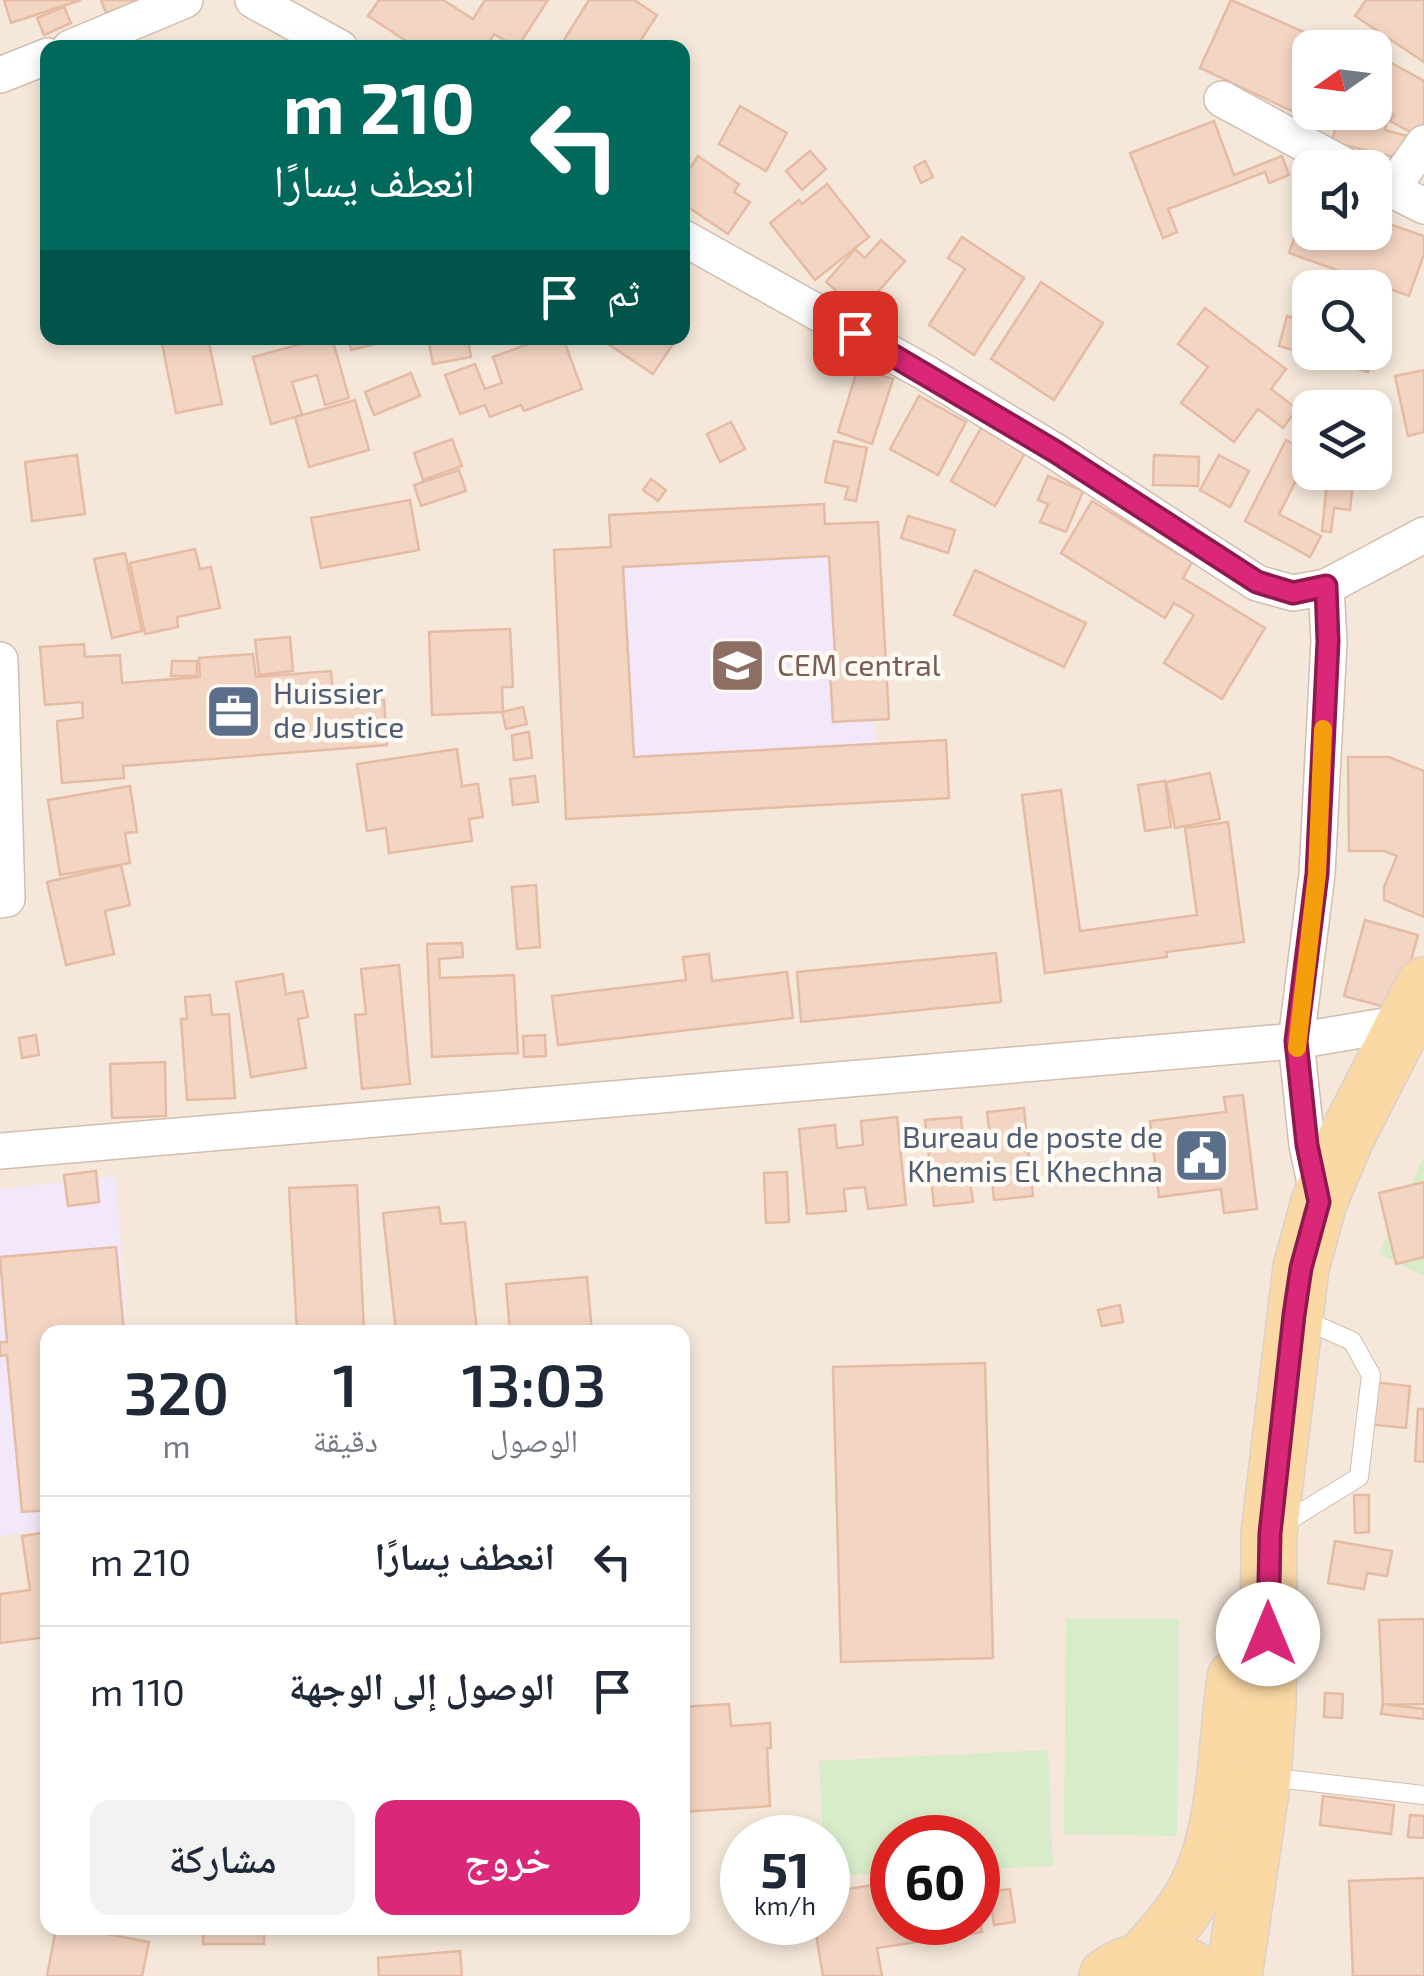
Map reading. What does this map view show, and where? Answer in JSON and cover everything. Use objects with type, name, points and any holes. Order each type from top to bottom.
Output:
[{"type":"main road","points":[[1234,1976],[1263,1777],[1268,1704],[1269,1549],[1301,1268],[1319,1202],[1347,1136],[1416,1004]]},
{"type":"main road","points":[[1124,1968],[1182,1914],[1210,1852],[1238,1659],[1269,1549]]},
{"type":"main road","points":[[1124,1968],[1168,1960],[1202,1976]]},
{"type":"street","points":[[89,40],[184,0]]},
{"type":"street","points":[[253,0],[326,40]]},
{"type":"street","points":[[0,76],[40,59]]},
{"type":"street","points":[[1222,100],[1315,150]]},
{"type":"street","points":[[1392,177],[1424,144]]},
{"type":"street","points":[[1392,190],[1424,206]]},
{"type":"street","points":[[690,241],[924,372],[1257,582],[1293,593],[1326,586],[1424,535]]},
{"type":"street","points":[[1319,1202],[1307,1145],[1296,1041],[1317,874],[1328,641],[1326,586]]},
{"type":"street","points":[[0,660],[7,899],[0,900]]},
{"type":"street","points":[[0,1151],[1296,1041],[1416,1004]]},
{"type":"lane","points":[[1269,1549],[1359,1478],[1371,1374],[1352,1341],[1294,1315]]},
{"type":"lane","points":[[1263,1777],[1424,1795]]},
{"type":"shaded area","points":[[0,0],[1424,0],[1424,1976],[0,1976]]},
{"type":"shaded area","name":"CEM central","points":[[862,538],[878,780],[615,804],[596,553]]},
{"type":"shaded area","points":[[116,1176],[127,1325],[40,1325],[40,1530],[0,1536],[0,1189]]},
{"type":"green space","points":[[1424,1156],[1424,1276],[1379,1254]]},
{"type":"green space","points":[[1066,1618],[1179,1619],[1177,1836],[1064,1834]]},
{"type":"green space","points":[[1048,1750],[1053,1866],[1000,1868],[1000,1815],[870,1815],[870,1874],[850,1875],[850,1815],[822,1815],[819,1761]]},
{"type":"building","points":[[4,0],[81,0],[11,23]]},
{"type":"building","points":[[101,0],[145,0],[106,13]]},
{"type":"building","points":[[379,0],[443,0],[473,19],[485,0],[548,0],[522,40],[504,40],[494,34],[491,40],[405,40],[368,16]]},
{"type":"building","points":[[589,0],[634,0],[657,15],[641,40],[564,40]]},
{"type":"building","points":[[1231,0],[1300,30],[1292,30],[1292,111],[1200,68]]},
{"type":"building","points":[[1366,0],[1424,0],[1424,62],[1392,41],[1392,30],[1376,30],[1355,16]]},
{"type":"building","points":[[64,7],[71,23],[44,35],[37,18]]},
{"type":"building","points":[[1392,63],[1424,81],[1424,131],[1420,137],[1392,122]]},
{"type":"building","points":[[740,106],[787,133],[766,171],[719,144]]},
{"type":"building","points":[[1214,121],[1234,175],[1282,156],[1289,175],[1269,183],[1265,172],[1168,209],[1177,232],[1163,238],[1130,153]]},
{"type":"building","points":[[1335,130],[1385,130],[1407,136],[1402,159],[1392,157],[1392,150],[1365,150],[1332,142]]},
{"type":"building","points":[[810,151],[826,169],[802,190],[786,171]]},
{"type":"building","points":[[698,156],[739,184],[734,192],[750,202],[728,234],[690,208],[690,168]]},
{"type":"building","points":[[925,161],[933,177],[921,183],[914,167]]},
{"type":"building","points":[[827,184],[869,237],[815,280],[770,223]]},
{"type":"building","points":[[1392,225],[1424,236],[1424,254],[1409,296],[1392,290],[1392,270],[1336,270],[1289,253],[1292,244],[1292,250],[1392,250]]},
{"type":"building","points":[[962,237],[1024,278],[974,355],[929,325],[965,269],[948,258]]},
{"type":"building","points":[[881,240],[905,261],[860,312],[826,282],[855,249],[865,258]]},
{"type":"building","points":[[1041,282],[1103,323],[1054,400],[991,359]]},
{"type":"building","points":[[1205,308],[1286,369],[1271,389],[1292,405],[1292,416],[1283,428],[1258,409],[1234,442],[1181,403],[1208,367],[1178,344]]},
{"type":"building","points":[[1287,316],[1292,318],[1292,350],[1279,346]]},
{"type":"building","points":[[162,345],[209,345],[222,404],[176,413]]},
{"type":"building","points":[[297,345],[334,345],[349,398],[325,405],[317,375],[292,382],[302,415],[271,424],[253,357]]},
{"type":"building","points":[[429,345],[469,345],[471,357],[433,364]]},
{"type":"building","points":[[526,345],[566,345],[582,389],[524,411],[521,405],[490,417],[485,405],[460,414],[445,375],[475,364],[485,389],[502,383],[493,357]]},
{"type":"building","points":[[610,345],[672,345],[653,374]]},
{"type":"building","points":[[858,368],[893,379],[872,444],[838,432]]},
{"type":"building","points":[[1424,370],[1424,432],[1408,436],[1395,376]]},
{"type":"building","points":[[411,373],[420,396],[374,415],[365,392]]},
{"type":"building","points":[[919,396],[966,422],[938,475],[890,449]]},
{"type":"building","points":[[355,400],[369,450],[309,467],[295,417]]},
{"type":"building","points":[[731,422],[745,449],[720,462],[707,434]]},
{"type":"building","points":[[981,428],[1025,453],[995,506],[951,481]]},
{"type":"building","points":[[452,439],[462,466],[423,480],[414,453]]},
{"type":"building","points":[[1286,440],[1292,443],[1292,488],[1279,514],[1321,536],[1310,557],[1245,521]]},
{"type":"building","points":[[834,441],[867,448],[856,501],[845,499],[848,487],[825,482]]},
{"type":"building","points":[[77,455],[85,514],[32,521],[25,462]]},
{"type":"building","points":[[1154,455],[1199,457],[1198,486],[1153,485]]},
{"type":"building","points":[[1219,455],[1249,471],[1230,507],[1200,490]]},
{"type":"building","points":[[459,470],[466,491],[421,506],[414,485]]},
{"type":"building","points":[[1048,476],[1083,491],[1066,532],[1040,522],[1048,504],[1038,500]]},
{"type":"building","points":[[651,479],[666,490],[658,501],[643,490]]},
{"type":"building","points":[[1326,490],[1352,490],[1350,510],[1334,508],[1331,532],[1322,531]]},
{"type":"building","points":[[410,500],[419,550],[321,568],[311,518]]},
{"type":"building","points":[[1092,501],[1192,562],[1183,578],[1265,628],[1222,699],[1164,663],[1194,615],[1174,603],[1165,618],[1061,553]]},
{"type":"building","points":[[824,504],[825,524],[878,522],[889,719],[833,722],[829,654],[835,654],[829,556],[623,567],[634,757],[946,740],[949,798],[566,819],[554,550],[611,547],[609,515]]},
{"type":"building","points":[[908,516],[955,530],[948,553],[901,538]]},
{"type":"building","points":[[195,549],[200,569],[211,567],[220,608],[177,617],[178,627],[145,634],[130,563]]},
{"type":"building","points":[[125,553],[142,631],[112,638],[94,559]]},
{"type":"building","points":[[975,570],[1086,623],[1064,667],[954,615]]},
{"type":"building","points":[[510,629],[513,687],[502,687],[503,712],[432,715],[429,632]]},
{"type":"building","points":[[290,637],[293,671],[259,675],[255,640]]},
{"type":"building","name":"Huissier de Justice","points":[[84,644],[85,657],[120,655],[122,683],[200,677],[199,658],[253,654],[256,677],[331,671],[334,704],[384,700],[387,745],[123,766],[124,778],[62,783],[57,721],[83,718],[82,702],[45,705],[40,647]]},
{"type":"building","points":[[172,661],[197,661],[197,676],[171,676]]},
{"type":"building","points":[[523,707],[527,724],[506,729],[502,712]]},
{"type":"building","points":[[529,732],[532,758],[514,760],[512,735]]},
{"type":"building","points":[[457,749],[462,786],[478,784],[483,817],[469,819],[472,841],[389,853],[386,828],[367,831],[357,764]]},
{"type":"building","points":[[1348,757],[1389,757],[1424,771],[1424,917],[1384,900],[1384,887],[1397,856],[1384,851],[1349,851]]},
{"type":"building","points":[[1210,773],[1220,819],[1175,828],[1166,782]]},
{"type":"building","points":[[535,776],[538,802],[513,805],[510,779]]},
{"type":"building","points":[[1165,781],[1171,827],[1145,831],[1138,785]]},
{"type":"building","points":[[130,786],[137,832],[125,833],[130,863],[60,875],[48,800]]},
{"type":"building","points":[[1061,790],[1080,931],[1197,915],[1185,828],[1228,822],[1244,942],[1045,973],[1022,795]]},
{"type":"building","points":[[121,865],[130,905],[105,911],[114,954],[66,965],[47,882]]},
{"type":"building","points":[[536,885],[540,947],[517,949],[512,887]]},
{"type":"building","points":[[1365,920],[1418,935],[1397,1010],[1344,996]]},
{"type":"building","points":[[462,943],[463,957],[439,959],[440,978],[514,975],[518,1053],[432,1057],[427,944]]},
{"type":"building","points":[[996,953],[1001,1002],[801,1022],[797,972]]},
{"type":"building","points":[[709,954],[712,981],[787,972],[793,1018],[558,1045],[552,996],[686,980],[683,957]]},
{"type":"building","points":[[399,965],[410,1084],[362,1089],[355,1015],[366,1014],[361,969]]},
{"type":"building","points":[[283,974],[286,994],[303,991],[308,1017],[298,1019],[306,1068],[251,1077],[236,982]]},
{"type":"building","points":[[210,995],[212,1015],[229,1014],[235,1098],[187,1100],[181,1019],[187,1019],[185,997]]},
{"type":"building","points":[[36,1035],[39,1055],[22,1058],[19,1038]]},
{"type":"building","points":[[545,1035],[546,1056],[524,1057],[523,1036]]},
{"type":"building","points":[[165,1062],[166,1116],[112,1118],[110,1064]]},
{"type":"building","name":"Bureau de poste de Khemis El Khechna","points":[[1243,1095],[1257,1209],[1224,1213],[1221,1189],[1159,1197],[1150,1121],[1226,1112],[1224,1097]]},
{"type":"building","points":[[1024,1108],[1033,1196],[994,1200],[992,1179],[970,1181],[973,1202],[934,1206],[925,1120],[961,1117],[963,1140],[990,1137],[987,1112]]},
{"type":"building","points":[[897,1117],[906,1205],[868,1209],[865,1187],[844,1189],[846,1211],[807,1214],[799,1129],[835,1125],[837,1148],[863,1145],[861,1121]]},
{"type":"building","points":[[96,1171],[99,1202],[68,1206],[64,1175]]},
{"type":"building","points":[[787,1172],[789,1222],[766,1223],[764,1173]]},
{"type":"building","points":[[1424,1182],[1424,1257],[1396,1264],[1379,1193]]},
{"type":"building","points":[[357,1185],[364,1325],[297,1325],[289,1188]]},
{"type":"building","points":[[439,1207],[441,1224],[465,1222],[476,1325],[395,1325],[383,1213]]},
{"type":"building","points":[[116,1247],[123,1325],[40,1325],[40,1511],[22,1512],[7,1355],[0,1356],[0,1342],[7,1342],[0,1257]]},
{"type":"building","points":[[587,1277],[591,1325],[509,1325],[506,1284]]},
{"type":"building","points":[[1120,1305],[1123,1322],[1102,1326],[1098,1310]]},
{"type":"building","points":[[985,1363],[993,1658],[841,1662],[833,1367]]},
{"type":"building","points":[[1371,1382],[1410,1386],[1406,1428],[1366,1424]]},
{"type":"building","points":[[1418,1409],[1424,1409],[1424,1462],[1415,1461]]},
{"type":"building","points":[[1354,1495],[1369,1495],[1369,1532],[1355,1533]]},
{"type":"building","points":[[40,1533],[40,1638],[0,1643],[0,1594],[30,1590],[22,1536]]},
{"type":"building","points":[[1335,1541],[1392,1551],[1387,1576],[1367,1573],[1364,1589],[1328,1583]]},
{"type":"building","points":[[1424,1619],[1424,1704],[1383,1705],[1379,1620]]},
{"type":"building","points":[[1325,1693],[1343,1694],[1342,1718],[1324,1717]]},
{"type":"building","points":[[729,1704],[731,1726],[770,1723],[770,1806],[690,1811],[690,1706]]},
{"type":"building","points":[[1383,1704],[1424,1709],[1424,1719],[1381,1714]]},
{"type":"building","points":[[1323,1796],[1394,1805],[1391,1834],[1320,1825]]},
{"type":"building","points":[[1410,1815],[1424,1816],[1424,1838],[1408,1837]]},
{"type":"building","points":[[1424,1878],[1424,1976],[1353,1976],[1349,1881]]},
{"type":"building","points":[[870,1885],[870,1945],[897,1945],[877,1948],[882,1976],[823,1976],[818,1945],[850,1945],[850,1889]]},
{"type":"building","points":[[1010,1889],[1015,1922],[1000,1924],[1000,1891]]},
{"type":"building","points":[[55,1935],[112,1935],[149,1942],[142,1976],[47,1976]]},
{"type":"building","points":[[203,1935],[264,1935],[264,1944],[203,1944]]},
{"type":"building","points":[[460,1951],[462,1976],[379,1976],[378,1958]]},
{"type":"slow traffic","points":[[1297,1048],[1317,874],[1323,729]]},
{"type":"place","name":"CEM central","points":[[738,666]]},
{"type":"place","name":"Huissier de Justice","points":[[234,711]]},
{"type":"place","name":"Bureau de poste de Khemis El Khechna","points":[[1202,1155]]},
{"type":"route","points":[[855,333],[1056,452],[1257,582],[1293,593],[1326,586],[1328,641],[1317,874],[1296,1041],[1307,1145],[1319,1202],[1301,1268],[1294,1315],[1270,1533],[1268,1634]]}]
